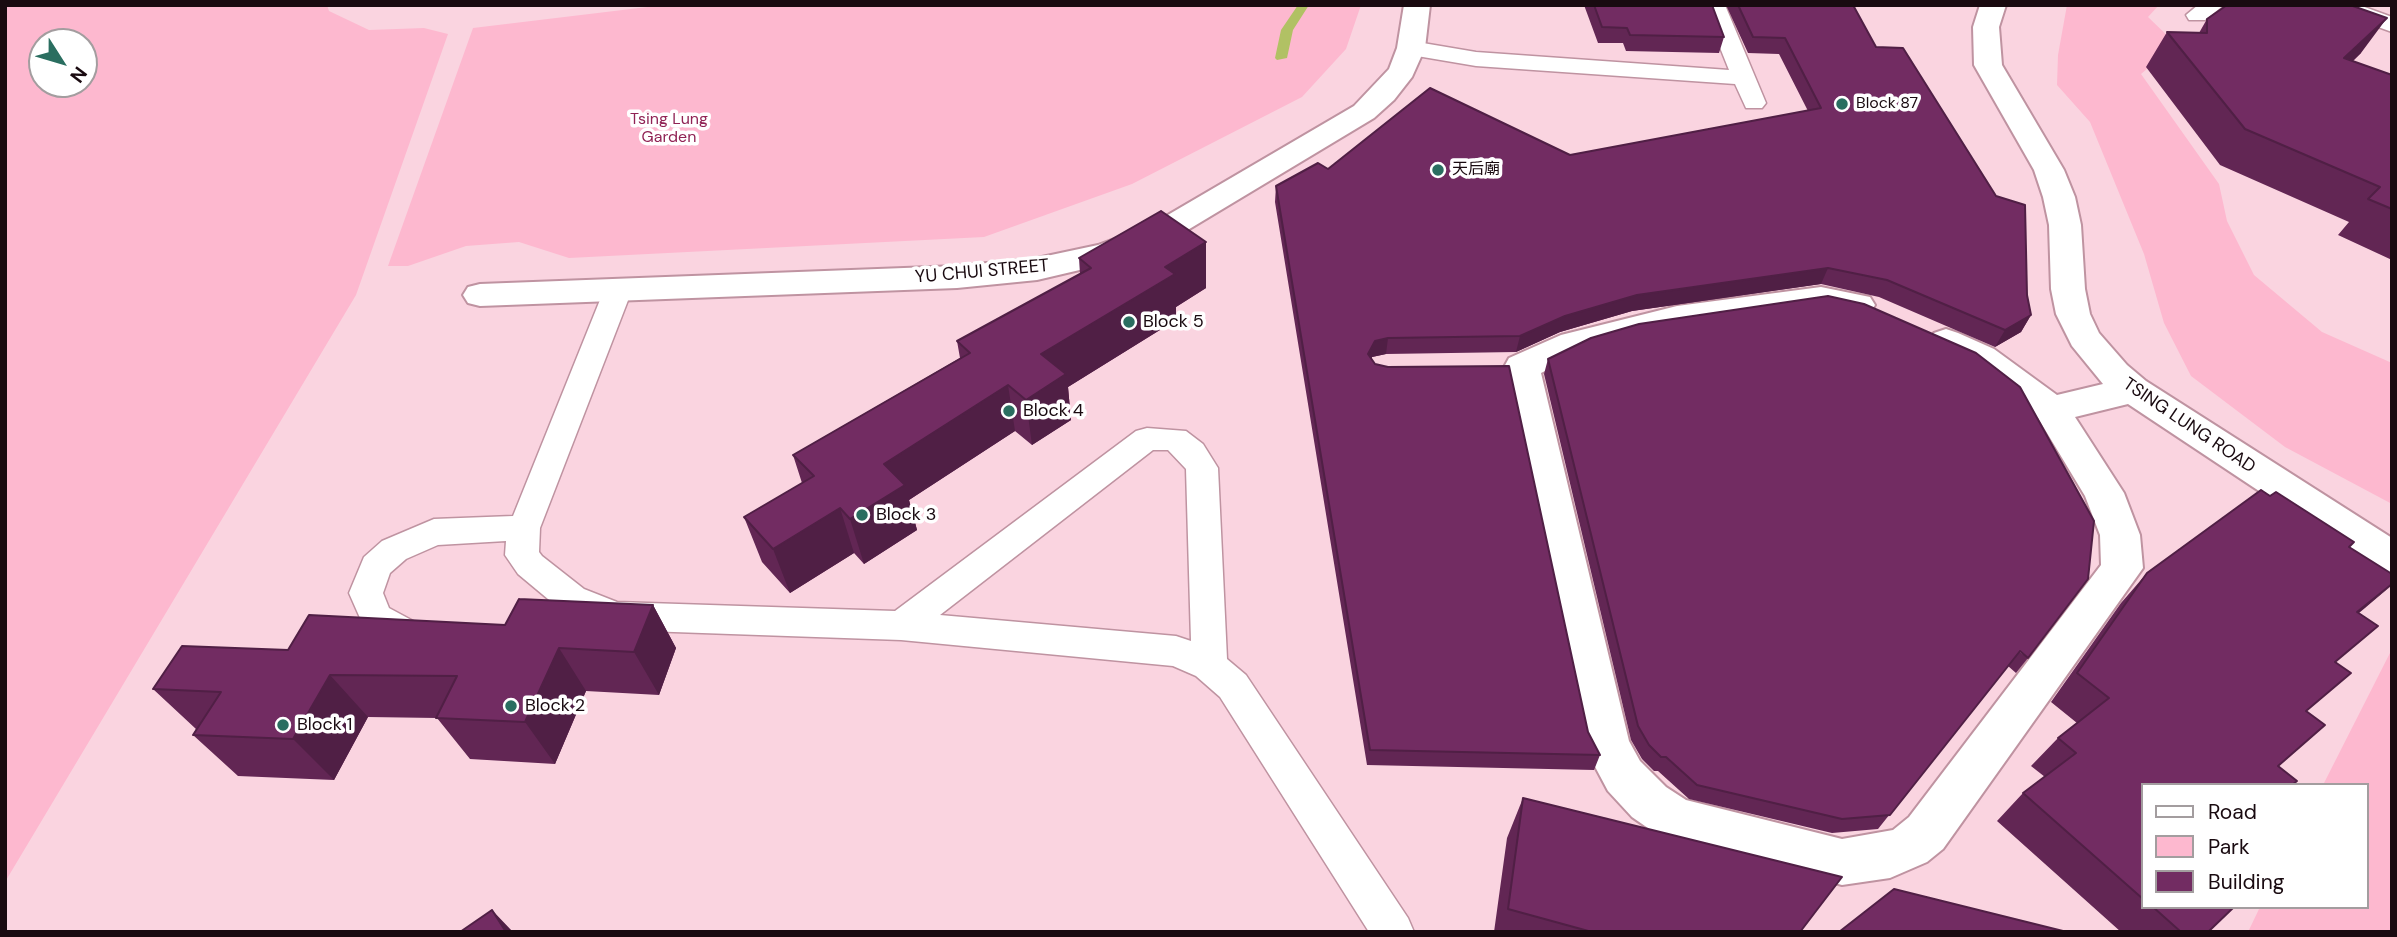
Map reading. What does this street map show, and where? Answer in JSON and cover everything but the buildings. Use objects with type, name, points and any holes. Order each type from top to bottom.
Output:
[{"type":"street","name":"YU CHUI STREET","points":[[480,295],[957,277],[1037,269],[1106,254],[1160,233],[1364,112],[1384,94],[1402,71],[1411,48],[1417,5]]},
{"type":"street","name":"TSING LUNG ROAD","points":[[1993,5],[1986,27],[1988,65],[2049,170],[2059,197],[2073,314],[2084,338],[2098,356],[2133,390],[2392,559]]},
{"type":"street","points":[[2051,409],[2104,493],[2120,535],[2122,568],[1926,833],[1910,846],[1890,855],[1842,862],[1675,819],[1649,802],[1624,776],[1607,746],[1509,367],[1573,343],[1632,326],[1786,301],[1821,298],[1842,300],[1903,323],[1981,358],[2051,409],[2133,390]]},
{"type":"lane","points":[[1714,5],[1754,103]]},
{"type":"lane","points":[[2339,5],[2392,25]]},
{"type":"lane","points":[[1411,48],[1476,59],[1744,78]]},
{"type":"lane","points":[[618,290],[524,528],[522,555],[572,599],[597,612],[617,616],[901,626],[1175,652],[1209,665],[1233,686],[1393,932]]},
{"type":"lane","points":[[901,626],[1147,439],[1175,439],[1192,452],[1202,468],[1209,665]]},
{"type":"lane","points":[[445,643],[406,636],[376,617],[366,593],[376,566],[394,550],[434,532],[524,528]]},
{"type":"lane","points":[[544,622],[572,599]]},
{"type":"green space","points":[[5,5],[327,5],[329,11],[369,30],[424,28],[448,34],[356,295],[5,882]]},
{"type":"green space","name":"Tsing Lung Garden","points":[[664,5],[1361,5],[1346,49],[1302,97],[1132,184],[984,237],[569,258],[519,242],[466,246],[408,266],[388,266],[473,28]]},
{"type":"green space","points":[[2067,5],[2159,5],[2148,17],[2176,44],[2141,74],[2219,184],[2227,221],[2254,275],[2322,332],[2392,363],[2392,504],[2285,447],[2191,376],[2164,323],[2144,254],[2090,122],[2057,85],[2058,55]]},
{"type":"green space","points":[[2392,649],[2392,932],[2248,932],[2259,909],[2369,909],[2369,783],[2324,783]]},
{"type":"waterway","points":[[1281,58],[1287,30],[1304,5]]},
{"type":"place","name":"Block 87","points":[[1842,104]]},
{"type":"place","name":"天后廟","points":[[1438,170]]},
{"type":"place","name":"Block 5","points":[[1129,322]]},
{"type":"place","name":"Block 4","points":[[1009,411]]},
{"type":"place","name":"Block 3","points":[[862,515]]},
{"type":"place","name":"Block 2","points":[[511,706]]},
{"type":"place","name":"Block 1","points":[[283,725]]}]
